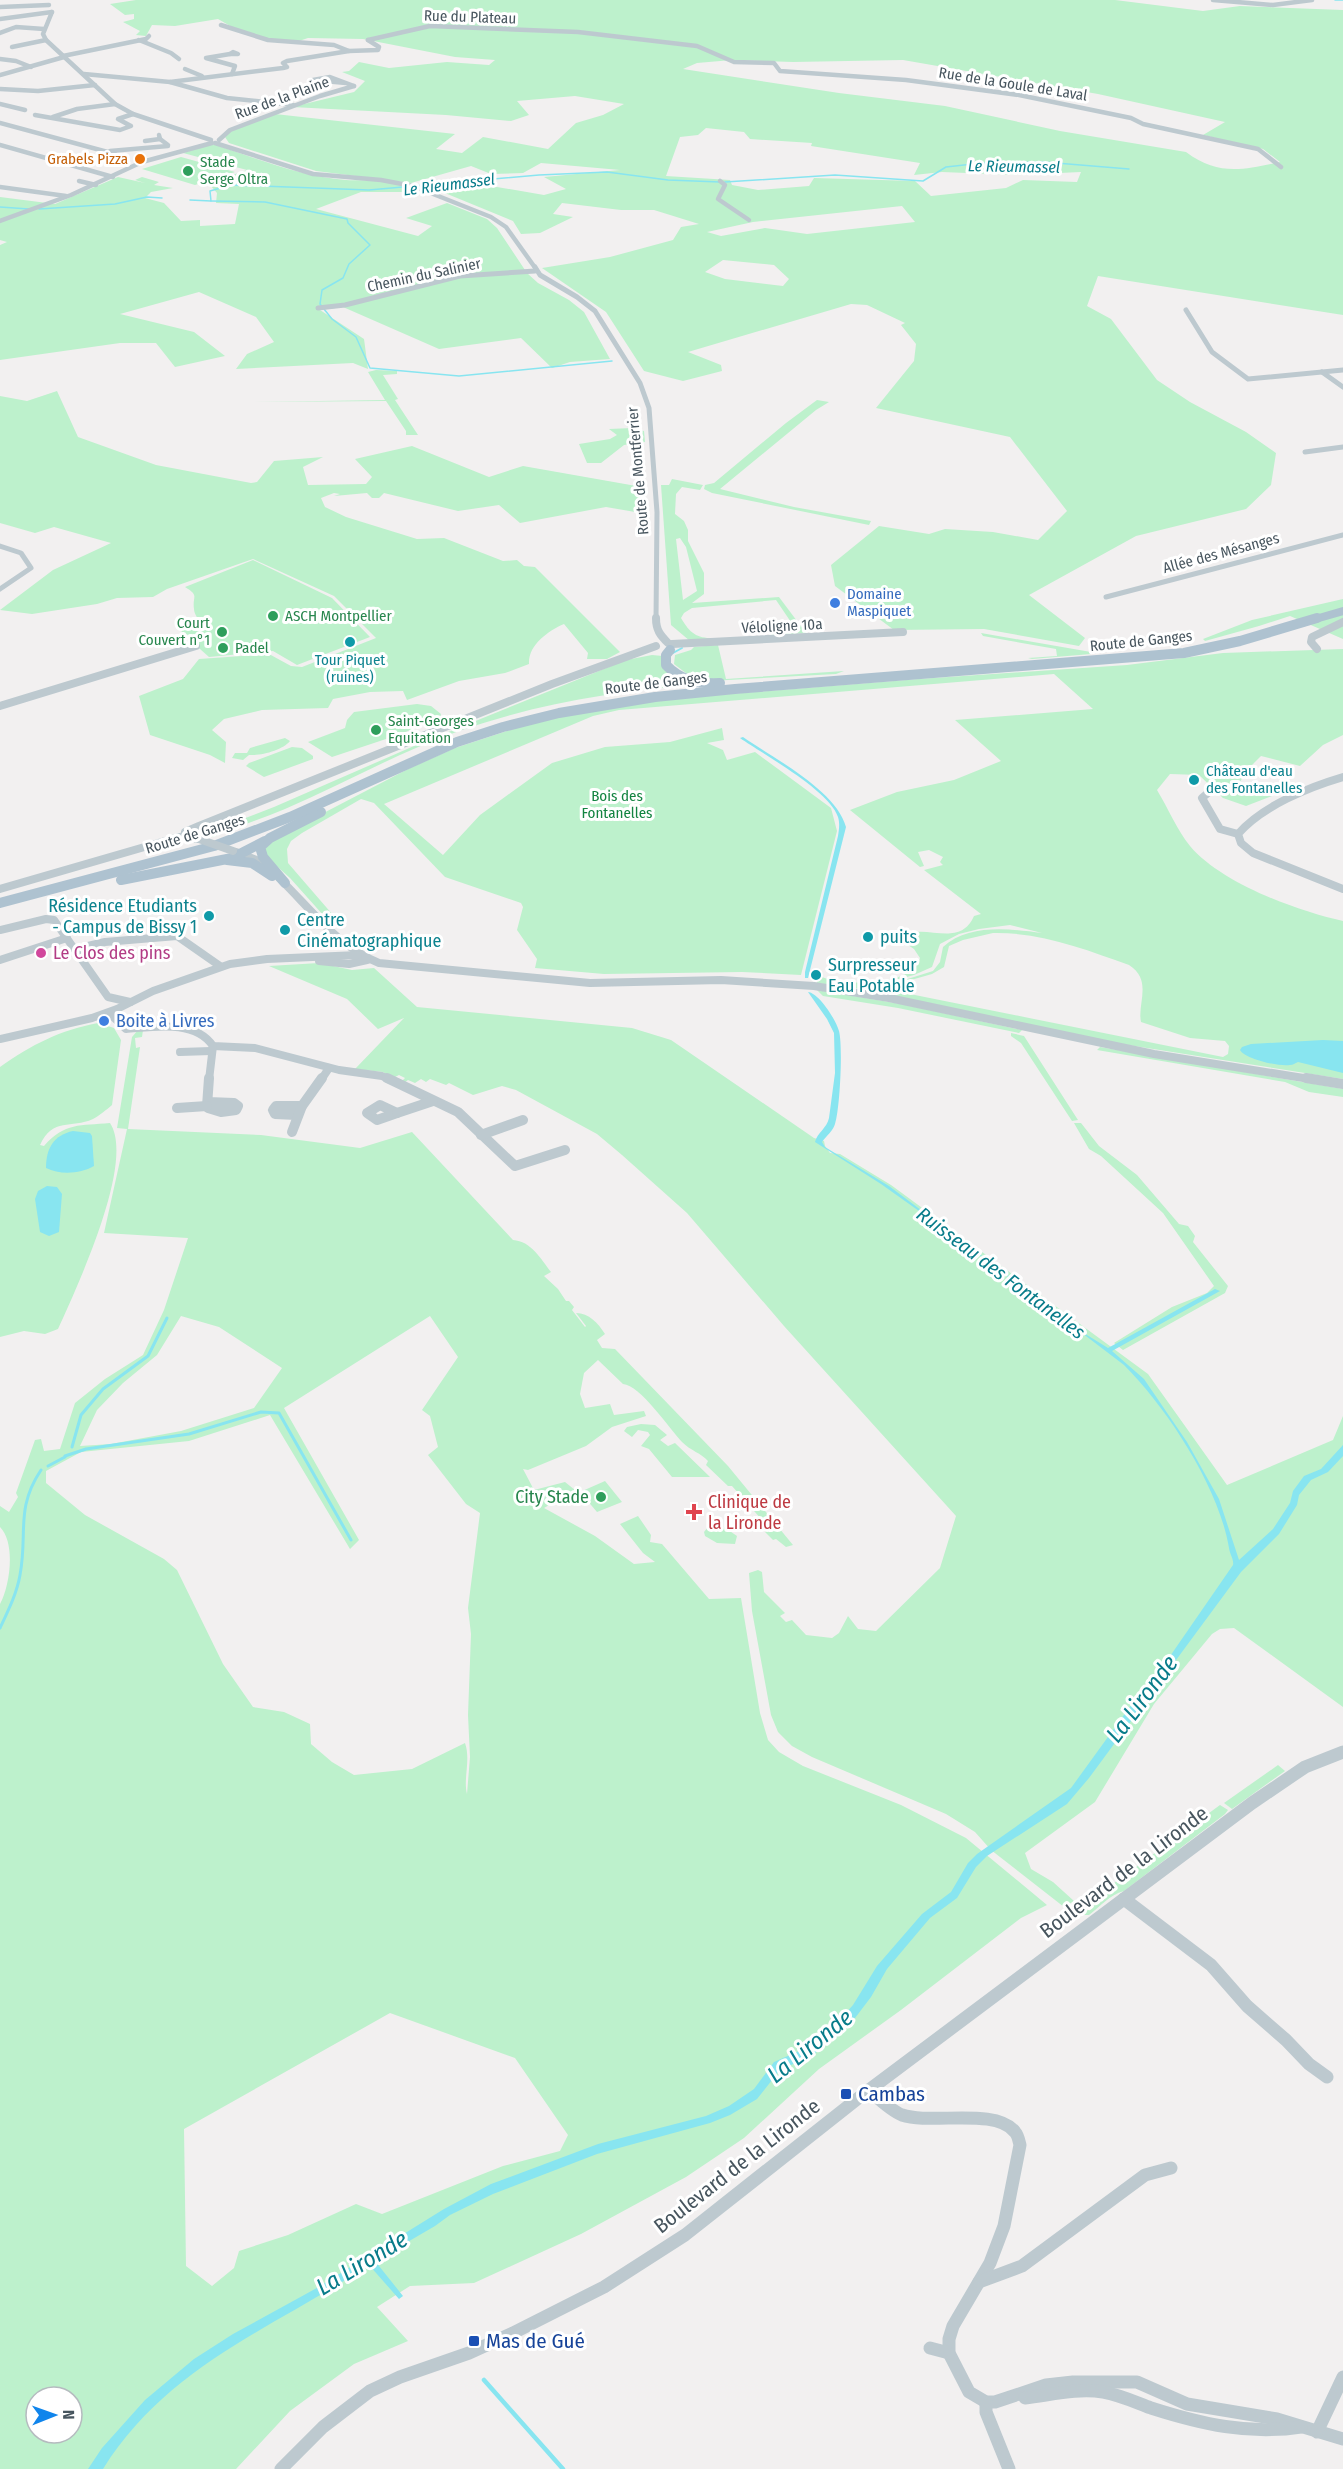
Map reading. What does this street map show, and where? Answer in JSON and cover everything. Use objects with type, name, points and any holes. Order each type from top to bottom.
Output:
[{"type":"main road","name":"Route de Ganges","points":[[0,897],[163,856],[232,834],[289,812],[444,742],[539,712],[662,691],[1174,650],[1238,637],[1343,606]]},
{"type":"main road","name":"Route de Ganges","points":[[0,903],[166,860],[238,837],[290,818],[432,752],[494,730],[576,709],[655,697],[1184,653],[1240,642],[1343,612]]},
{"type":"main road","points":[[666,646],[667,667],[682,679],[698,683],[880,674]]},
{"type":"main road","points":[[223,860],[382,779],[494,730]]},
{"type":"main road","points":[[270,838],[260,847],[260,851],[285,883]]},
{"type":"main road","points":[[34,894],[223,860],[252,863],[285,883]]},
{"type":"street","points":[[1213,0],[1273,5],[1311,0]]},
{"type":"street","points":[[0,7],[48,2],[52,12],[44,29],[43,34],[46,40],[12,47]]},
{"type":"street","points":[[0,19],[52,12]]},
{"type":"street","points":[[221,25],[236,33],[273,42],[339,46],[349,51]]},
{"type":"street","name":"Rue du Plateau","points":[[170,81],[286,68],[284,62],[349,51],[373,51],[379,47],[368,40],[370,39],[430,26],[578,32],[663,40],[697,46],[734,62]]},
{"type":"street","points":[[0,33],[16,27],[44,29]]},
{"type":"street","points":[[32,66],[2,59],[1,70],[32,66],[149,36]]},
{"type":"street","name":"Route de Montferrier","points":[[46,40],[115,104],[133,114],[313,174],[381,180],[413,186],[499,221],[506,227],[535,271],[595,311],[645,396],[649,408],[657,512],[656,626],[666,646]]},
{"type":"street","points":[[139,40],[171,53],[179,59]]},
{"type":"street","points":[[229,55],[206,58],[235,66],[232,74]]},
{"type":"street","name":"Rue de la Goule de Laval","points":[[734,62],[774,63],[780,71],[785,72],[906,80],[1036,98],[1258,149],[1281,167]]},
{"type":"street","points":[[185,69],[206,77]]},
{"type":"street","points":[[264,71],[280,74]]},
{"type":"street","points":[[84,74],[170,81],[227,98],[293,105]]},
{"type":"street","points":[[330,77],[346,83],[317,82],[313,80],[330,77]]},
{"type":"street","name":"Rue de la Plaine","points":[[0,220],[96,185],[142,162],[213,141],[230,130],[293,105],[354,86],[346,83]]},
{"type":"street","points":[[0,89],[38,92],[95,85]]},
{"type":"street","points":[[265,103],[276,97]]},
{"type":"street","points":[[0,104],[25,110]]},
{"type":"street","points":[[51,118],[77,109],[115,104]]},
{"type":"street","points":[[34,115],[120,130],[131,126],[118,119],[133,114]]},
{"type":"street","points":[[0,123],[115,154]]},
{"type":"street","points":[[145,141],[159,137],[168,143],[174,154]]},
{"type":"street","points":[[0,145],[114,177]]},
{"type":"street","points":[[107,151],[168,146]]},
{"type":"street","points":[[79,181],[96,185]]},
{"type":"street","points":[[720,181],[725,185],[718,199],[749,220]]},
{"type":"street","points":[[0,187],[69,196]]},
{"type":"street","name":"Chemin du Salinier","points":[[321,308],[345,305],[460,276],[535,271]]},
{"type":"street","points":[[1186,310],[1212,352],[1243,377],[1256,380],[1343,370]]},
{"type":"street","points":[[1322,372],[1343,387]]},
{"type":"street","points":[[1305,452],[1343,447]]},
{"type":"street","name":"Allée des Mésanges","points":[[1106,597],[1343,535]]},
{"type":"street","points":[[0,546],[21,553],[31,568],[0,588]]},
{"type":"street","points":[[1317,649],[1311,642],[1312,637],[1343,622]]},
{"type":"street","name":"Véloligne 10a","points":[[211,822],[635,653],[666,646],[903,632]]},
{"type":"street","points":[[0,706],[196,646]]},
{"type":"street","points":[[1238,834],[1294,793],[1343,777]]},
{"type":"street","points":[[1334,780],[1343,787]]},
{"type":"street","points":[[1215,787],[1202,798],[1220,829],[1238,834]]},
{"type":"street","points":[[198,836],[211,822]]},
{"type":"street","points":[[187,836],[188,831],[211,822]]},
{"type":"street","points":[[1238,834],[1241,843],[1253,853],[1343,889]]},
{"type":"street","points":[[0,889],[187,836],[198,836],[259,861],[285,883],[342,942],[358,955],[379,963],[590,983],[721,980],[814,986],[889,998],[1154,1054],[1340,1084]]},
{"type":"street","points":[[0,930],[54,920],[108,997],[130,1002]]},
{"type":"street","points":[[75,949],[105,942],[177,936],[220,966]]},
{"type":"street","points":[[0,960],[66,938]]},
{"type":"street","points":[[328,956],[338,950],[342,942]]},
{"type":"street","points":[[304,959],[358,955]]},
{"type":"street","points":[[0,1039],[73,1024],[109,1013],[153,991],[220,966],[267,959],[304,959],[349,964],[367,960]]},
{"type":"street","points":[[109,1013],[126,1029],[155,1026],[208,1038],[212,1048],[208,1104],[177,1108]]},
{"type":"street","points":[[180,1052],[212,1048],[255,1048],[329,1068],[380,1075],[458,1113],[515,1166],[565,1150]]},
{"type":"street","points":[[291,1132],[299,1111],[329,1068]]},
{"type":"street","points":[[398,1114],[433,1101]]},
{"type":"street","points":[[481,1135],[523,1120]]},
{"type":"street","name":"Boulevard de la Lironde","points":[[281,2469],[323,2427],[370,2391],[400,2377],[469,2353],[513,2333],[604,2287],[685,2235],[869,2090],[1278,1784],[1305,1767],[1343,1752]]},
{"type":"street","points":[[1124,1899],[1211,1965],[1247,2006],[1286,2040],[1309,2064],[1327,2077]]},
{"type":"street","points":[[869,2090],[890,2108],[904,2115],[926,2120],[1000,2121],[1014,2128],[1019,2136],[1020,2145],[1004,2226],[990,2263],[953,2326],[949,2353],[969,2392],[986,2402],[1075,2391],[1104,2392],[1174,2415],[1241,2430],[1277,2432],[1303,2427],[1343,2439]]},
{"type":"street","points":[[979,2282],[1022,2266],[1145,2175],[1171,2168]]},
{"type":"street","points":[[930,2348],[949,2353]]},
{"type":"street","points":[[1317,2432],[1343,2377]]},
{"type":"street","points":[[986,2402],[986,2412],[1009,2469]]},
{"type":"green space","points":[[136,0],[1115,0],[1203,11],[1240,6],[1343,10],[1343,315],[1098,276],[1087,306],[1111,319],[1157,380],[1190,402],[1246,432],[1276,453],[1271,485],[1246,509],[1136,536],[1029,595],[1085,638],[1079,646],[984,629],[894,630],[835,586],[831,565],[879,526],[929,534],[945,529],[993,532],[1038,540],[1067,511],[1010,437],[876,408],[914,361],[916,344],[901,325],[905,323],[867,305],[851,304],[688,352],[721,365],[722,371],[683,381],[644,371],[606,312],[542,268],[610,257],[673,240],[681,227],[699,224],[654,210],[621,210],[562,203],[553,214],[573,217],[540,233],[521,234],[513,221],[440,191],[497,187],[544,195],[566,189],[544,177],[620,170],[541,163],[523,173],[491,174],[471,166],[411,183],[316,171],[229,143],[225,137],[231,131],[275,114],[455,134],[436,149],[462,153],[483,137],[548,149],[576,123],[603,115],[624,104],[575,96],[517,101],[529,115],[511,121],[446,115],[292,107],[354,92],[365,81],[342,72],[349,71],[359,62],[389,68],[447,62],[489,65],[495,60],[455,57],[363,39],[308,38],[299,41],[274,41],[239,31],[218,19],[175,26],[152,25],[146,36],[136,35],[140,31],[123,22],[134,19],[134,14],[125,15],[110,4]],"holes":[[[732,60],[793,62],[903,60],[1098,94],[1225,122],[1203,135],[1263,149],[1280,162],[1242,169],[1220,168],[1198,160],[1186,152],[1060,131],[945,106],[839,93],[683,69],[697,63]],[[706,128],[744,132],[750,139],[812,143],[811,146],[920,163],[914,175],[942,172],[1016,175],[1081,172],[1077,182],[1023,180],[1006,188],[931,196],[915,181],[814,178],[809,186],[758,190],[732,185],[730,180],[666,176],[680,137],[698,135]],[[902,206],[915,222],[807,234],[765,228],[721,236],[707,232],[753,222]],[[723,260],[774,265],[789,279],[783,286],[725,279],[705,272]]]},
{"type":"green space","points":[[208,145],[216,145],[280,167],[313,175],[346,180],[391,182],[400,184],[413,192],[361,192],[316,209],[418,236],[432,226],[406,218],[447,203],[487,219],[497,228],[527,273],[538,283],[569,300],[584,312],[610,359],[570,362],[552,368],[521,338],[439,349],[343,307],[320,310],[364,339],[368,369],[353,363],[236,369],[247,354],[274,342],[256,317],[199,292],[120,314],[194,332],[225,356],[175,367],[156,343],[120,343],[0,360],[0,245],[7,242],[0,240],[0,197],[55,204],[118,177],[145,183],[135,180],[142,177],[159,182],[154,185],[173,188],[151,192],[145,198],[164,203],[181,221],[200,220],[200,226],[235,224],[239,204],[216,203],[217,193],[211,186],[225,185],[215,181],[247,170],[183,153]]},
{"type":"green space","name":"Stade Serge Oltra","points":[[181,157],[235,172],[195,185],[142,169]]},
{"type":"green space","points":[[397,371],[397,374],[383,375],[398,399],[395,400],[418,435],[406,435],[406,431],[386,401],[249,402],[385,400],[368,372]]},
{"type":"green space","points":[[57,391],[78,437],[156,465],[251,483],[257,482],[274,461],[323,457],[303,467],[308,485],[366,484],[372,477],[355,459],[412,446],[489,477],[523,466],[642,487],[641,513],[606,507],[520,523],[499,505],[458,511],[384,493],[379,498],[372,498],[367,493],[334,496],[340,494],[334,493],[321,498],[325,507],[346,517],[417,539],[444,538],[503,561],[517,560],[524,566],[535,567],[620,652],[607,659],[587,659],[588,653],[564,624],[535,645],[529,664],[505,673],[459,681],[407,700],[403,691],[370,692],[333,699],[328,708],[262,710],[224,719],[212,730],[226,742],[225,763],[210,755],[150,735],[139,696],[183,679],[199,659],[269,654],[291,666],[302,667],[376,638],[334,596],[253,559],[167,589],[153,597],[117,598],[97,604],[32,614],[0,610],[53,570],[111,543],[54,527],[35,533],[0,523],[0,396],[27,401]]},
{"type":"green space","points":[[817,400],[829,402],[816,410],[720,489],[794,507],[871,521],[869,525],[712,493],[704,489],[705,485],[714,483]]},
{"type":"green space","points":[[632,428],[644,431],[645,442],[624,445],[601,463],[587,463],[579,444],[610,439],[617,435],[609,429]]},
{"type":"green space","points":[[672,479],[703,485],[700,490],[682,487],[676,494],[675,514],[684,521],[688,530],[688,541],[704,573],[704,594],[692,603],[779,597],[806,633],[771,634],[797,631],[776,600],[692,608],[684,613],[681,618],[692,632],[700,637],[718,638],[719,641],[690,641],[671,625],[661,485],[669,485]],"holes":[[[680,538],[686,547],[697,591],[683,600],[676,539]]]},
{"type":"green space","name":"ASCH Montpellier","points":[[253,560],[332,598],[370,637],[297,665],[273,651],[209,657],[182,633],[181,629],[201,624],[194,611],[194,594],[185,587]]},
{"type":"green space","points":[[1343,599],[1343,639],[1290,616],[1205,641],[1203,639],[1252,620]]},
{"type":"green space","points":[[981,633],[1091,652],[1091,654],[1032,659],[1028,658],[1057,656],[1056,649],[983,636]]},
{"type":"green space","points":[[718,645],[726,679],[844,671],[836,674],[710,681],[695,680],[674,664],[675,655],[694,647]]},
{"type":"green space","name":"Bois des Fontanelles","points":[[1343,649],[1343,735],[1323,745],[1300,766],[1261,756],[1248,769],[1238,785],[1272,796],[1246,806],[1223,798],[1199,775],[1170,774],[1157,790],[1185,840],[1221,872],[1283,903],[1343,921],[1343,1079],[1109,1042],[877,992],[882,987],[933,971],[940,962],[943,947],[953,939],[965,934],[1004,929],[1042,933],[1010,925],[959,934],[940,944],[932,967],[914,975],[862,989],[817,983],[816,978],[822,977],[861,983],[892,979],[905,974],[915,968],[920,958],[914,949],[902,941],[901,937],[910,933],[960,931],[968,926],[974,916],[981,914],[924,870],[943,865],[940,862],[943,857],[929,850],[918,852],[924,866],[920,867],[850,810],[897,792],[954,780],[1001,761],[955,720],[1093,709],[1054,674],[619,710],[593,716],[384,804],[443,855],[480,815],[552,763],[605,747],[670,742],[722,728],[724,740],[707,743],[723,750],[727,760],[755,752],[831,808],[837,831],[801,975],[742,972],[604,974],[535,968],[537,959],[517,930],[523,907],[521,903],[445,877],[374,803],[361,799],[302,833],[291,841],[287,849],[288,863],[339,922],[337,925],[332,925],[290,878],[271,861],[264,850],[266,843],[408,769],[455,748],[541,720],[643,701],[1127,665],[1223,653]],"holes":[[[993,933],[1045,938],[1129,965],[1136,971],[1142,985],[1141,1022],[1190,1038],[1225,1041],[1229,1046],[1228,1054],[1223,1057],[890,990],[890,986],[932,974],[944,967],[949,946]]]},
{"type":"green space","points":[[652,655],[663,656],[662,659],[699,685],[638,690],[578,700],[488,721],[415,749],[276,813],[213,837],[206,833],[274,807],[414,746],[626,660]]},
{"type":"green space","name":"Saint-Georges Equitation","points":[[417,704],[431,706],[441,714],[440,718],[332,757],[308,742],[345,728],[347,720],[354,712]]},
{"type":"green space","points":[[285,738],[290,741],[277,750],[249,755],[243,760],[232,758],[235,753],[247,753],[250,748]]},
{"type":"green space","points":[[292,747],[302,748],[313,756],[313,759],[264,777],[246,766],[249,763]]},
{"type":"green space","points":[[319,963],[352,970],[374,968],[417,1007],[632,1028],[671,1040],[814,1138],[824,1141],[830,1153],[840,1154],[891,1185],[1148,1374],[1227,1485],[1333,1440],[1343,1416],[1343,1707],[1234,1628],[1220,1629],[1212,1634],[1154,1704],[1095,1802],[1025,1853],[1031,1869],[1053,1882],[1074,1901],[1064,1907],[991,1850],[975,1832],[946,1814],[812,1757],[792,1746],[778,1732],[771,1715],[752,1611],[749,1573],[758,1570],[762,1572],[764,1592],[785,1613],[780,1616],[786,1622],[792,1620],[806,1635],[832,1638],[839,1633],[848,1616],[858,1629],[876,1631],[940,1568],[956,1516],[784,1326],[687,1213],[597,1134],[516,1090],[502,1086],[473,1095],[449,1083],[446,1085],[430,1079],[426,1082],[421,1079],[415,1083],[408,1080],[404,1083],[401,1082],[405,1078],[399,1075],[393,1078],[383,1072],[355,1069],[404,1018],[378,1029],[347,999],[269,966]]},
{"type":"green space","points":[[817,990],[901,1004],[1022,1030],[1019,1033],[898,1008],[823,996]]},
{"type":"green space","points":[[98,1023],[114,1028],[121,1040],[112,1105],[93,1119],[57,1127],[45,1136],[40,1145],[44,1146],[66,1129],[81,1125],[110,1123],[116,1141],[110,1195],[89,1257],[58,1329],[45,1334],[24,1331],[0,1337],[0,1067],[46,1039]]},
{"type":"green space","points":[[138,1030],[143,1030],[142,1037],[135,1038],[136,1048],[140,1047],[128,1129],[261,1135],[360,1148],[412,1132],[513,1240],[525,1244],[535,1252],[551,1272],[544,1276],[574,1307],[572,1310],[585,1327],[576,1313],[589,1317],[605,1334],[597,1340],[602,1348],[615,1349],[728,1466],[793,1545],[786,1547],[776,1539],[773,1540],[765,1532],[769,1528],[732,1486],[728,1486],[706,1465],[708,1461],[682,1442],[646,1399],[630,1386],[623,1384],[598,1360],[584,1373],[580,1394],[585,1408],[610,1404],[614,1415],[644,1411],[646,1416],[612,1427],[586,1446],[528,1470],[523,1469],[534,1490],[565,1482],[575,1490],[544,1508],[595,1536],[634,1564],[655,1562],[643,1553],[620,1524],[638,1516],[651,1535],[650,1542],[662,1544],[709,1599],[741,1598],[760,1713],[768,1740],[779,1752],[803,1766],[901,1805],[966,1838],[1047,1905],[1021,1918],[901,2010],[819,2069],[744,2138],[686,2177],[581,2234],[474,2283],[410,2286],[377,2307],[408,2341],[354,2364],[290,2411],[236,2469],[0,2469],[0,1604],[9,1576],[10,1554],[5,1534],[0,1527],[0,1506],[9,1512],[18,1497],[16,1493],[35,1440],[41,1439],[44,1451],[60,1449],[75,1403],[105,1379],[143,1355],[164,1310],[188,1238],[104,1233],[127,1129],[117,1128],[132,1037]],"holes":[[[181,1316],[219,1327],[282,1368],[254,1408],[181,1431],[111,1444],[80,1446],[97,1410],[123,1383],[157,1355]],[[430,1316],[458,1357],[422,1410],[430,1416],[438,1447],[428,1455],[466,1504],[480,1513],[468,1608],[471,1634],[468,1715],[470,1757],[467,1794],[465,1743],[412,1769],[354,1775],[332,1762],[311,1744],[310,1724],[284,1712],[253,1707],[223,1664],[177,1570],[164,1559],[85,1515],[46,1483],[46,1471],[81,1452],[189,1441],[270,1415],[350,1549],[359,1540],[284,1408]],[[390,2013],[515,2058],[568,2135],[560,2151],[503,2166],[382,2214],[356,2204],[288,2235],[239,2251],[234,2268],[212,2286],[186,2266],[184,2129]]]},
{"type":"green space","points":[[1011,1033],[1024,1036],[1078,1120],[1072,1121],[1021,1043],[1011,1036]]},
{"type":"green space","points":[[1100,1047],[1343,1089],[1343,1097],[1309,1092],[1285,1082],[1097,1050]]},
{"type":"green space","points":[[1074,1123],[1081,1123],[1099,1146],[1137,1175],[1179,1224],[1188,1226],[1195,1236],[1193,1242],[1228,1286],[1225,1293],[1123,1350],[1114,1343],[1172,1307],[1207,1293],[1214,1286],[1163,1213],[1101,1156],[1089,1149]]},
{"type":"green space","points":[[641,1424],[655,1425],[667,1435],[660,1440],[668,1446],[675,1443],[710,1477],[672,1477],[649,1449],[641,1446],[650,1435],[648,1432],[638,1430],[632,1437],[624,1431],[627,1427]]},
{"type":"green space","name":"City Stade","points":[[605,1481],[622,1502],[597,1512],[580,1492]]},
{"type":"green space","points":[[721,1525],[737,1536],[735,1544],[717,1543],[705,1536],[704,1532],[708,1527]]},
{"type":"green space","points":[[1278,1765],[1285,1771],[1232,1809],[1224,1803]]},
{"type":"green space","points":[[1220,1805],[1228,1810],[1225,1814],[1124,1891],[1109,1898],[1089,1915],[1078,1915],[1076,1911]]},
{"type":"water","points":[[743,737],[817,788],[840,813],[846,827],[808,978],[805,978],[805,972],[838,836],[838,817],[832,807],[809,785],[740,738]]},
{"type":"water","name":"La Lironde","points":[[808,992],[817,997],[831,1014],[840,1039],[837,1116],[833,1129],[822,1142],[825,1147],[889,1186],[1087,1335],[1108,1348],[1215,1289],[1220,1291],[1112,1351],[1144,1379],[1187,1442],[1219,1499],[1239,1560],[1273,1529],[1290,1503],[1293,1491],[1304,1476],[1321,1469],[1343,1445],[1343,1456],[1328,1472],[1311,1480],[1299,1495],[1297,1505],[1279,1534],[1241,1572],[1089,1778],[1067,1804],[987,1856],[976,1867],[957,1898],[930,1918],[887,1969],[871,1997],[852,2022],[813,2055],[780,2070],[757,2099],[730,2115],[710,2123],[597,2154],[493,2194],[450,2215],[375,2261],[403,2296],[399,2299],[369,2265],[259,2330],[190,2376],[158,2402],[129,2433],[103,2469],[88,2469],[102,2448],[145,2400],[194,2359],[233,2334],[315,2289],[444,2209],[491,2184],[598,2144],[706,2116],[729,2106],[754,2089],[774,2062],[808,2047],[833,2027],[853,2005],[877,1966],[922,1914],[951,1892],[968,1863],[977,1854],[1071,1788],[1142,1690],[1166,1662],[1233,1565],[1223,1524],[1203,1475],[1157,1403],[1124,1365],[957,1238],[881,1184],[815,1142],[829,1118],[835,1073],[834,1033]]},
{"type":"water","points":[[1343,1041],[1343,1073],[1298,1062],[1292,1065],[1271,1064],[1248,1056],[1240,1050],[1251,1044]]},
{"type":"water","points":[[73,1131],[90,1133],[92,1136],[94,1166],[70,1173],[46,1168],[52,1144],[56,1139]]},
{"type":"water","points":[[47,1186],[57,1187],[62,1194],[59,1232],[49,1236],[40,1232],[35,1199],[38,1191]]},
{"type":"waterway","points":[[1335,0],[1343,0]]},
{"type":"waterway","name":"Le Rieumassel","points":[[725,182],[835,175],[923,181],[946,167],[982,163],[1044,162],[1129,169]]},
{"type":"waterway","name":"Le Rieumassel","points":[[211,201],[210,191],[231,185],[369,190],[539,175],[607,172],[668,180],[720,182]]},
{"type":"waterway","name":"Le Rieumassel","points":[[39,209],[115,204],[147,197],[162,198]]},
{"type":"waterway","name":"Le Rieumassel","points":[[190,200],[211,201]]},
{"type":"waterway","points":[[211,201],[265,202],[347,219],[348,223],[370,245],[349,264],[343,278],[322,290],[320,304],[332,319],[356,337],[370,368],[459,376],[612,361]]},
{"type":"waterway","name":"Le Rieumassel","points":[[0,207],[29,209]]},
{"type":"waterway","points":[[673,653],[682,648]]},
{"type":"waterway","points":[[72,1447],[81,1415],[103,1389],[148,1356],[167,1318]]},
{"type":"waterway","points":[[65,1456],[86,1449],[189,1434],[261,1412],[279,1413],[351,1540]]},
{"type":"waterway","points":[[48,1466],[65,1457]]},
{"type":"waterway","points":[[0,1628],[19,1582],[25,1509],[33,1484],[41,1470]]},
{"type":"waterway","points":[[484,2380],[563,2469]]},
{"type":"place","name":"Grabels Pizza","points":[[140,159]]},
{"type":"place","name":"Stade Serge Oltra","points":[[188,171]]},
{"type":"place","name":"Domaine Maspiquet","points":[[835,603]]},
{"type":"place","name":"ASCH Montpellier","points":[[273,616]]},
{"type":"place","name":"Court Couvert n°1","points":[[222,632]]},
{"type":"place","name":"Tour Piquet (ruines)","points":[[350,642]]},
{"type":"place","name":"Padel","points":[[223,648]]},
{"type":"place","name":"Saint-Georges Equitation","points":[[376,730]]},
{"type":"place","name":"Château d'eau des Fontanelles","points":[[1194,780]]},
{"type":"place","name":"Résidence Etudiants - Campus de Bissy 1","points":[[209,916]]},
{"type":"place","name":"Centre Cinématographique","points":[[285,930]]},
{"type":"place","name":"puits","points":[[868,937]]},
{"type":"place","name":"Le Clos des pins","points":[[41,953]]},
{"type":"place","name":"Surpresseur Eau Potable","points":[[816,975]]},
{"type":"place","name":"Boite à Livres","points":[[104,1021]]},
{"type":"place","name":"City Stade","points":[[601,1497]]},
{"type":"place","name":"Clinique de la Lironde","points":[[694,1512]]},
{"type":"place","name":"Cambas","points":[[846,2094]]},
{"type":"place","name":"Mas de Gué","points":[[474,2341]]},
{"type":"water label","name":"Ruisseau des Fontanelles","points":[[1001,1273]]}]
